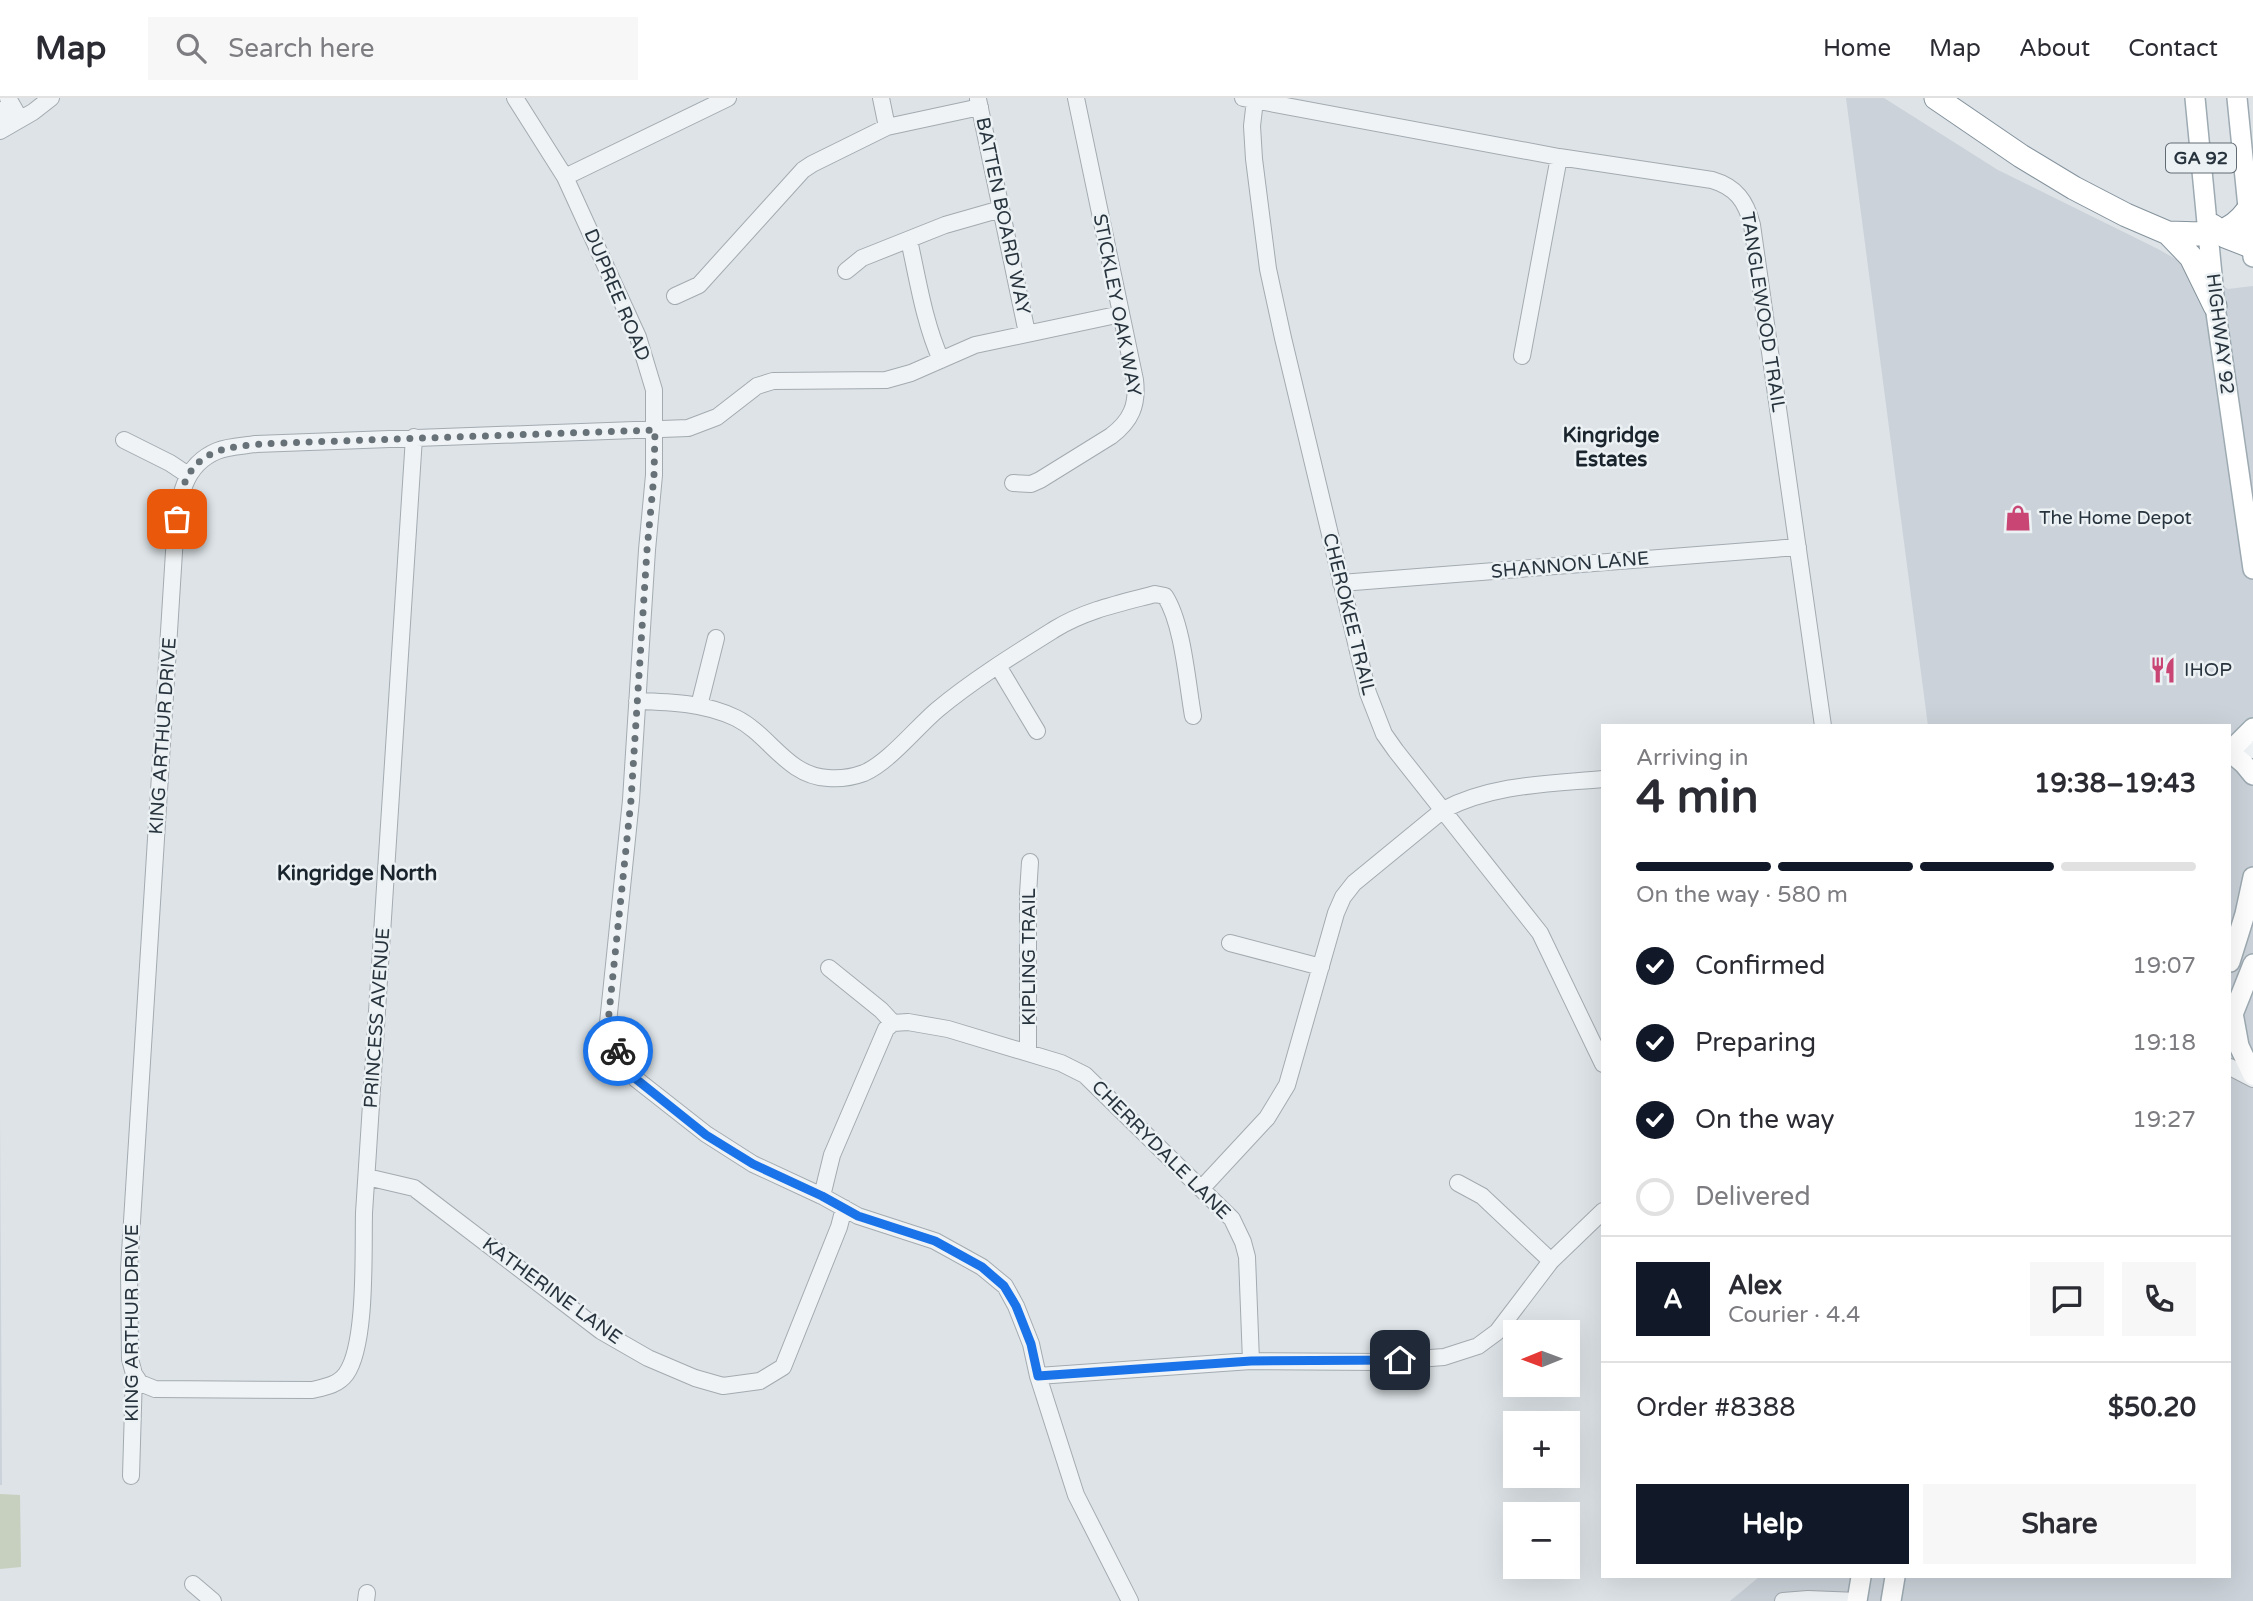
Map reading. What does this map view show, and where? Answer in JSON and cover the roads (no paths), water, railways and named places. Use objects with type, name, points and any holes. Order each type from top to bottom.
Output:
[{"type":"highway","points":[[1936,98],[2021,156],[2074,188],[2168,233],[2191,257],[2215,306]]},
{"type":"highway","points":[[2168,233],[2212,228],[2240,220],[2248,209]]},
{"type":"highway","points":[[2212,228],[2253,250]]},
{"type":"main road","name":"HIGHWAY 92","points":[[2195,98],[2212,228],[2215,306],[2253,569]]},
{"type":"main road","name":"GA 92","points":[[2237,103],[2253,250]]},
{"type":"main road","points":[[2231,749],[2253,728]]},
{"type":"main road","points":[[2231,751],[2253,775]]},
{"type":"main road","points":[[2231,959],[2253,877]]},
{"type":"main road","points":[[2253,964],[2232,1017],[2239,1046],[2253,1077]]},
{"type":"main road","points":[[1858,1601],[1861,1578]]},
{"type":"main road","points":[[1891,1601],[1895,1578]]},
{"type":"street","points":[[8,98],[10,125]]},
{"type":"street","points":[[10,125],[51,98]]},
{"type":"street","name":"DUPREE ROAD","points":[[515,98],[565,177],[638,337],[654,390],[654,475],[631,800],[608,1023],[614,1044],[636,1079],[706,1135],[753,1164],[858,1216],[935,1241],[982,1267],[1004,1286],[1016,1306],[1031,1344],[1038,1376],[1076,1495],[1130,1601]]},
{"type":"street","points":[[565,177],[728,98]]},
{"type":"street","points":[[881,98],[887,127]]},
{"type":"street","name":"STICKLEY OAK WAY","points":[[1013,483],[1031,484],[1040,480],[1111,436],[1129,419],[1135,407],[1136,394],[1121,314],[1076,98]]},
{"type":"street","name":"TANGLEWOOD TRAIL","points":[[1249,99],[1559,157],[1712,180],[1736,191],[1749,212],[1755,241],[1823,724]]},
{"type":"street","name":"CHEROKEE TRAIL","points":[[1249,99],[1268,269],[1341,583],[1375,715],[1396,751],[1540,933],[1601,1060]]},
{"type":"street","points":[[675,296],[699,285],[803,170],[812,164],[887,127],[979,103]]},
{"type":"street","name":"BATTEN BOARD WAY","points":[[979,103],[1027,333]]},
{"type":"street","points":[[0,110],[10,125]]},
{"type":"street","points":[[1522,356],[1559,157]]},
{"type":"street","points":[[846,271],[862,258],[945,225],[1001,209]]},
{"type":"street","points":[[909,240],[932,341],[941,359]]},
{"type":"street","points":[[124,439],[188,475],[200,460],[219,450],[256,444],[688,429],[717,417],[757,386],[774,381],[887,380],[911,373],[975,345],[1121,314]]},
{"type":"street","name":"PRINCESS AVENUE","points":[[134,1374],[140,1383],[155,1389],[312,1390],[332,1386],[345,1376],[354,1358],[362,1309],[367,1177],[414,437]]},
{"type":"street","name":"KING ARTHUR DRIVE","points":[[131,1476],[134,1374],[130,1359],[129,1269],[175,536],[178,502],[188,475]]},
{"type":"street","name":"SHANNON LANE","points":[[1341,583],[1798,547]]},
{"type":"street","points":[[637,701],[679,702],[736,718],[758,732],[794,767],[811,776],[848,777],[866,772],[943,705],[1057,628],[1085,613],[1155,594],[1165,596],[1170,605],[1182,648],[1193,716]]},
{"type":"street","points":[[699,706],[716,638]]},
{"type":"street","points":[[998,666],[1037,732]]},
{"type":"street","points":[[2231,750],[2253,750]]},
{"type":"street","points":[[1201,1189],[1254,1133],[1278,1102],[1294,1066],[1336,913],[1343,897],[1367,871],[1443,810],[1467,799],[1503,789],[1601,779]]},
{"type":"street","name":"KIPLING TRAIL","points":[[1028,1052],[1030,862]]},
{"type":"street","points":[[1230,943],[1321,967]]},
{"type":"street","points":[[822,1196],[832,1155],[886,1029],[893,1023],[830,968]]},
{"type":"street","name":"CHERRYDALE LANE","points":[[893,1023],[908,1022],[948,1029],[1061,1063],[1084,1075],[1233,1219],[1244,1242],[1249,1277],[1251,1361]]},
{"type":"street","points":[[2231,1067],[2253,1077]]},
{"type":"street","name":"KATHERINE LANE","points":[[367,1177],[414,1188],[601,1331],[648,1358],[695,1378],[723,1385],[761,1381],[783,1367],[839,1227],[844,1208]]},
{"type":"street","points":[[1458,1182],[1482,1196],[1551,1261]]},
{"type":"street","points":[[1038,1376],[1251,1361],[1378,1362],[1444,1357],[1478,1346],[1497,1332],[1551,1261],[1601,1213]]},
{"type":"street","points":[[193,1584],[212,1597],[213,1601]]},
{"type":"street","points":[[1783,1601],[1858,1601]]},
{"type":"place","name":"The Home Depot","points":[[2018,518]]},
{"type":"place","name":"IHOP","points":[[2163,670]]},
{"type":"district","name":"Kingridge Estates","points":[[1611,447]]},
{"type":"district","name":"Kingridge North","points":[[357,873]]}]
